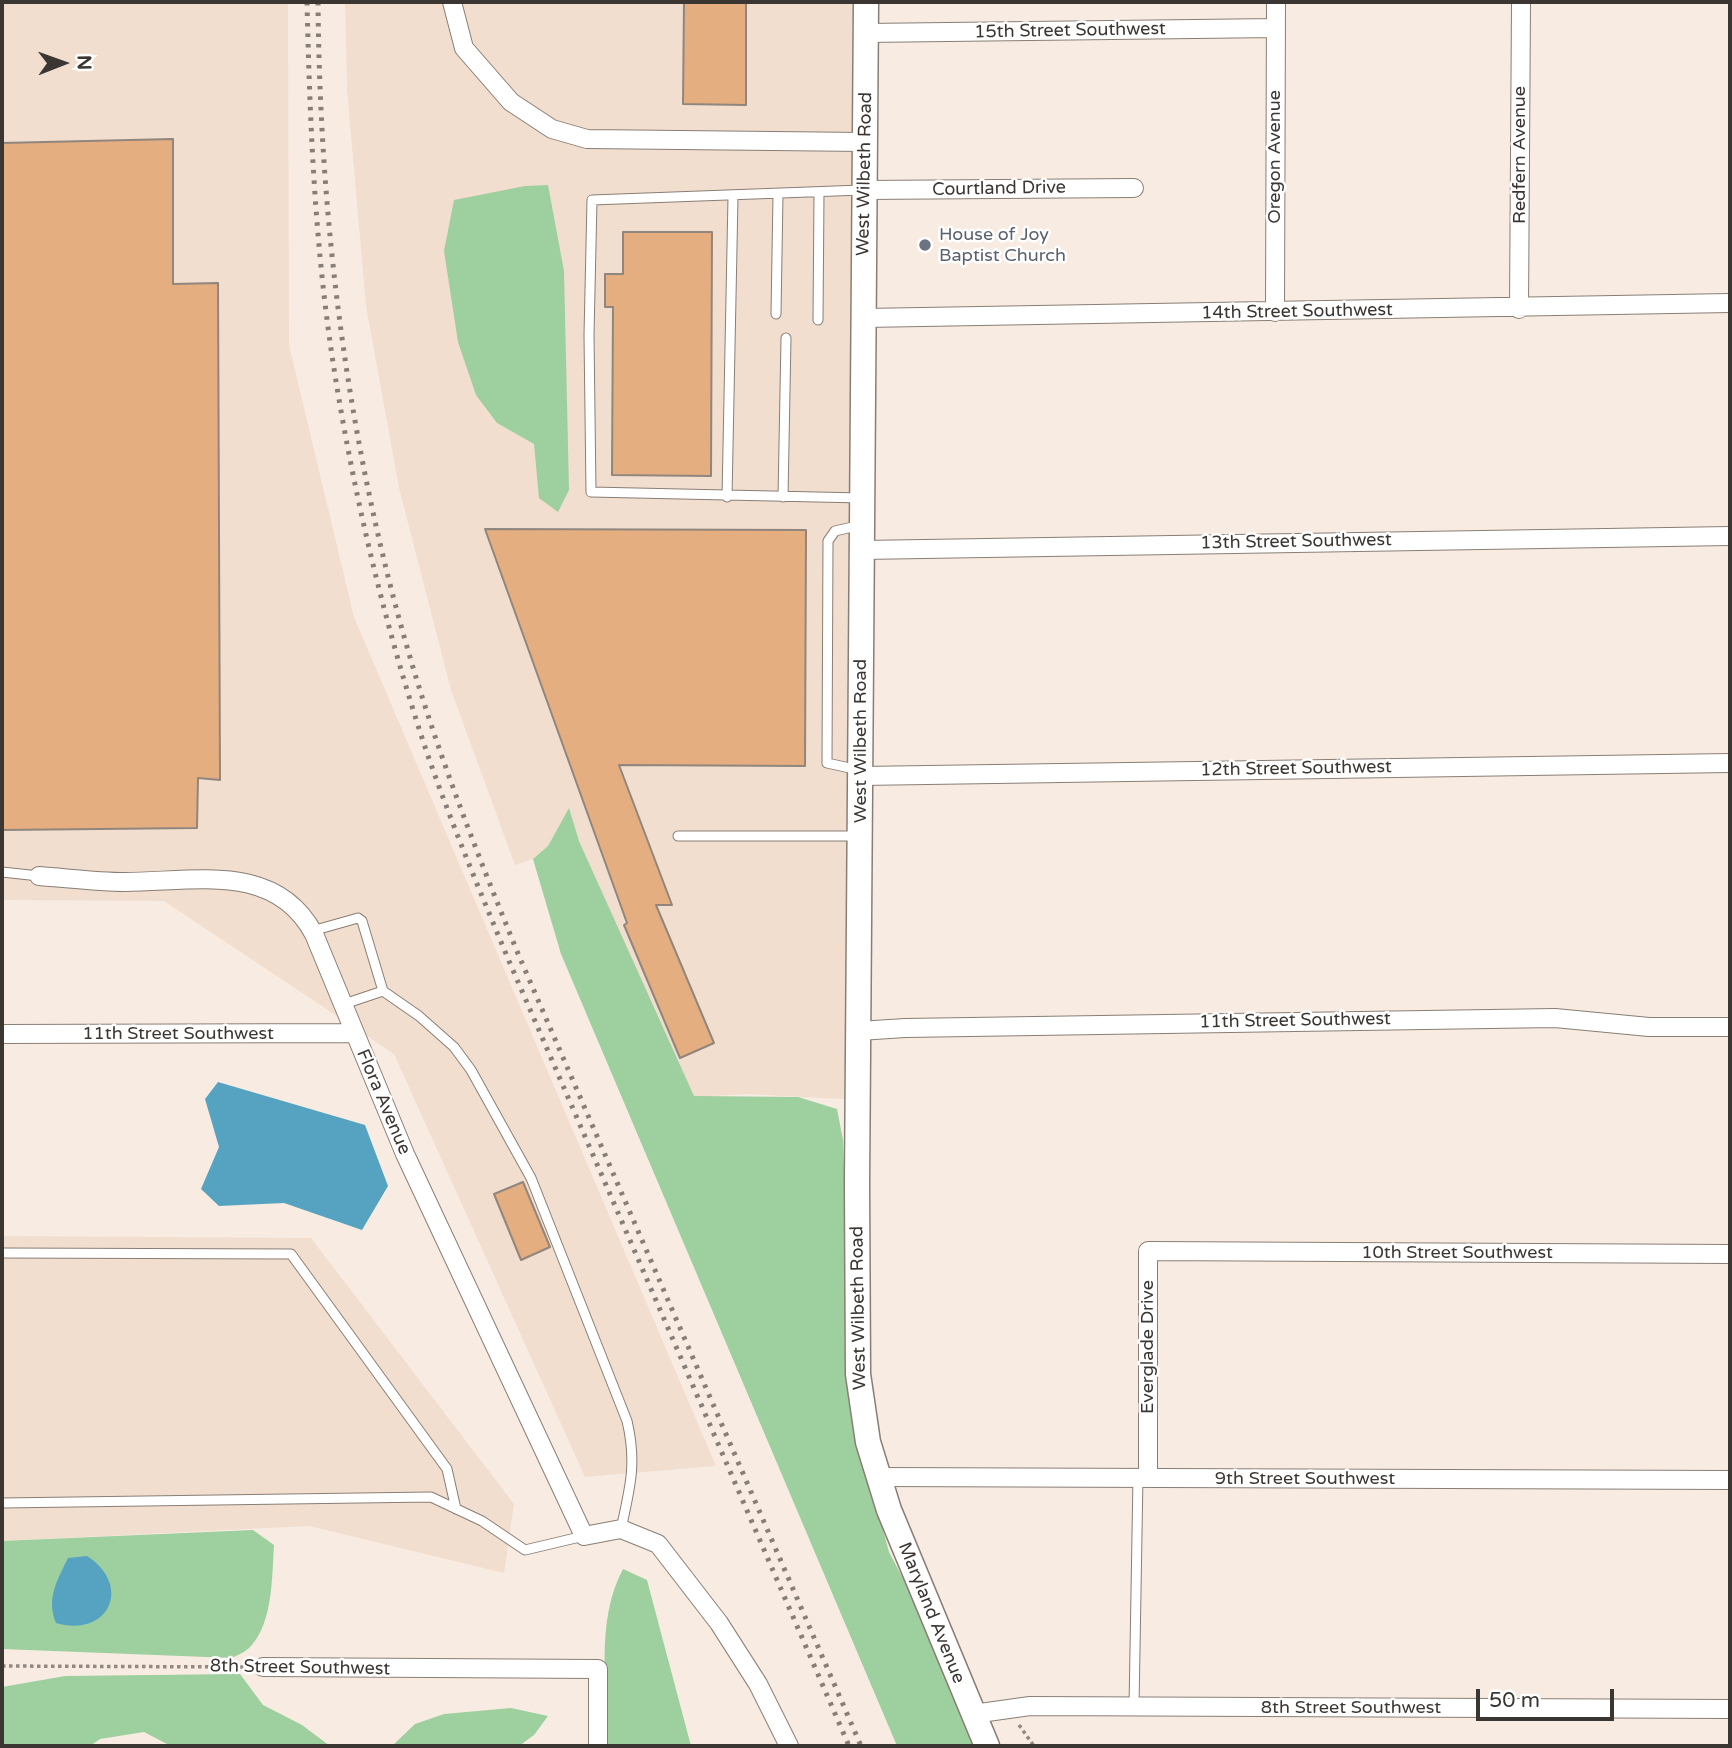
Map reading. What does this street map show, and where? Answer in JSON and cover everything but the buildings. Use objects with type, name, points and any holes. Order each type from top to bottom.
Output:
[{"type":"main road","name":"West Wilbeth Road","points":[[866,2],[858,1374],[868,1442],[880,1477]]},
{"type":"main road","name":"Maryland Avenue","points":[[880,1477],[894,1521],[987,1746]]},
{"type":"street","points":[[452,2],[464,48],[511,102],[552,129],[587,139],[865,142]]},
{"type":"street","name":"Oregon Avenue","points":[[1275,312],[1276,2]]},
{"type":"street","name":"Redfern Avenue","points":[[1519,309],[1521,2]]},
{"type":"street","name":"15th Street Southwest","points":[[865,33],[1276,28]]},
{"type":"street","name":"Courtland Drive","points":[[864,190],[1134,188]]},
{"type":"street","name":"14th Street Southwest","points":[[864,318],[1519,309],[1730,303]]},
{"type":"street","name":"13th Street Southwest","points":[[862,537],[1730,536]]},
{"type":"street","name":"12th Street Southwest","points":[[861,773],[1730,763]]},
{"type":"street","name":"Flora Avenue","points":[[38,876],[125,882],[218,880],[262,886],[297,907],[312,931],[410,1165],[584,1536]]},
{"type":"street","name":"11th Street Southwest","points":[[859,1031],[919,1027],[1555,1018],[1649,1027],[1730,1027]]},
{"type":"street","name":"11th Street Southwest","points":[[2,1034],[354,1033]]},
{"type":"street","name":"Everglade Drive","points":[[1143,1478],[1148,1251],[1184,1252]]},
{"type":"street","name":"10th Street Southwest","points":[[1184,1252],[1730,1254]]},
{"type":"street","name":"9th Street Southwest","points":[[880,1477],[1730,1480]]},
{"type":"street","points":[[584,1536],[621,1529],[657,1544],[719,1623],[758,1684],[789,1746]]},
{"type":"street","name":"8th Street Southwest","points":[[263,1667],[598,1669],[598,1746]]},
{"type":"street","name":"8th Street Southwest","points":[[973,1714],[1007,1709],[1134,1707],[1730,1709]]},
{"type":"lane","points":[[862,498],[591,492],[589,335],[593,200],[733,197],[864,190]]},
{"type":"lane","points":[[818,320],[819,192]]},
{"type":"lane","points":[[776,314],[778,195]]},
{"type":"lane","points":[[727,496],[733,197]]},
{"type":"lane","points":[[783,497],[786,338]]},
{"type":"lane","points":[[861,773],[827,763],[828,541],[835,531],[862,537]]},
{"type":"lane","points":[[678,836],[860,836]]},
{"type":"lane","points":[[2,872],[38,876]]},
{"type":"lane","points":[[312,931],[358,918],[362,921],[383,991],[419,1016],[454,1047],[471,1070],[531,1178],[627,1421],[635,1451],[633,1475],[621,1529]]},
{"type":"lane","points":[[341,1005],[383,991]]},
{"type":"lane","points":[[2,1253],[291,1254],[447,1469],[456,1509]]},
{"type":"lane","points":[[1134,1707],[1143,1478]]},
{"type":"lane","points":[[2,1503],[431,1497],[482,1521],[525,1550],[584,1536]]},
{"type":"path","name":"8th Street Southwest","points":[[2,1666],[263,1667]]},
{"type":"path","points":[[1007,1709],[1034,1746]]},
{"type":"shaded area","points":[[2,2],[288,2],[289,345],[354,617],[716,1466],[585,1477],[394,1054],[164,901],[2,900]]},
{"type":"shaded area","points":[[345,2],[866,2],[858,1100],[747,1094],[694,1097],[579,841],[569,809],[548,846],[533,859],[515,865],[451,690],[399,488],[366,306],[347,90]]},
{"type":"shaded area","points":[[2,1236],[311,1238],[514,1504],[504,1573],[309,1526],[2,1541]]},
{"type":"green space","points":[[548,185],[564,271],[569,490],[558,512],[539,498],[534,444],[497,423],[476,395],[458,342],[444,251],[454,200],[525,186]]},
{"type":"green space","points":[[569,808],[579,841],[694,1096],[798,1097],[837,1109],[843,1140],[848,1275],[866,1467],[889,1552],[924,1618],[979,1746],[897,1746],[561,954],[533,859],[548,846]]},
{"type":"green space","points":[[253,1530],[274,1545],[270,1598],[264,1624],[258,1636],[249,1648],[232,1658],[2,1649],[2,1541]]},
{"type":"green space","points":[[623,1569],[647,1580],[691,1746],[608,1746],[606,1633],[614,1589]]},
{"type":"green space","points":[[240,1674],[263,1705],[302,1725],[330,1746],[171,1746],[144,1732],[100,1739],[90,1746],[2,1746],[2,1687],[65,1676]]},
{"type":"green space","points":[[511,1708],[548,1716],[534,1735],[519,1746],[392,1746],[415,1724],[444,1714]]},
{"type":"water","points":[[218,1082],[365,1125],[388,1186],[362,1230],[284,1203],[219,1206],[201,1189],[219,1147],[205,1099]]},
{"type":"water","points":[[87,1556],[101,1568],[109,1581],[109,1606],[101,1616],[90,1623],[74,1626],[56,1623],[52,1606],[60,1574],[68,1558]]},
{"type":"railway","points":[[307,2],[315,189],[328,328],[352,469],[396,654],[444,799],[509,961],[849,1746]]},
{"type":"railway","points":[[318,2],[325,172],[342,341],[372,509],[392,592],[426,710],[477,851],[519,956],[861,1746]]},
{"type":"place","name":"House of Joy Baptist Church","points":[[925,245]]}]
